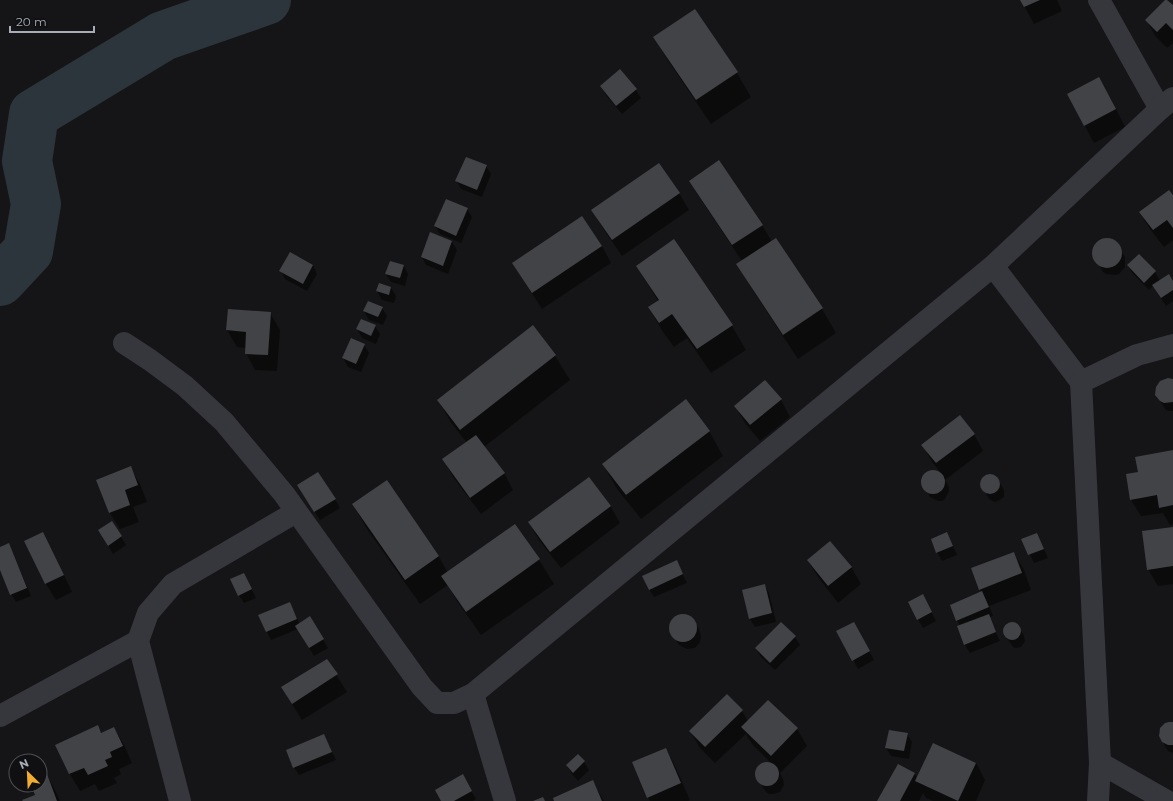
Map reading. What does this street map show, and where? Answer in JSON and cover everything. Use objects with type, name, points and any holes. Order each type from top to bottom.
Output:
[{"type":"street","points":[[124,343],[150,360],[184,386],[224,422],[284,494],[422,687],[437,703],[454,703],[473,694],[993,266],[1167,104],[1099,0]]},
{"type":"street","points":[[993,266],[1081,382],[1100,763],[1098,801]]},
{"type":"street","points":[[1081,382],[1137,355],[1173,344]]},
{"type":"street","points":[[180,801],[138,641],[148,613],[173,584],[296,512]]},
{"type":"street","points":[[0,716],[138,641]]},
{"type":"street","points":[[473,694],[505,801]]},
{"type":"street","points":[[1100,763],[1167,801]]},
{"type":"building","points":[[1020,0],[1040,0],[1024,7]]},
{"type":"building","points":[[1165,0],[1173,5],[1173,30],[1166,23],[1157,32],[1145,20]]},
{"type":"building","points":[[695,9],[738,72],[696,100],[653,37]]},
{"type":"building","points":[[620,69],[637,89],[616,106],[600,86]]},
{"type":"building","points":[[1099,77],[1116,109],[1084,126],[1067,94]]},
{"type":"building","points":[[466,157],[487,165],[477,190],[455,181]]},
{"type":"building","points":[[719,160],[763,225],[732,245],[689,181]]},
{"type":"building","points":[[659,163],[680,193],[612,240],[591,210]]},
{"type":"building","points":[[1169,190],[1173,195],[1173,228],[1167,220],[1153,230],[1139,212]]},
{"type":"building","points":[[446,199],[468,208],[456,236],[434,226]]},
{"type":"building","points":[[582,216],[602,246],[532,293],[512,263]]},
{"type":"building","points":[[430,232],[452,241],[443,266],[421,257]]},
{"type":"building","points":[[776,238],[823,308],[783,335],[736,264]]},
{"type":"building","points":[[1107,238],[1117,243],[1122,253],[1117,263],[1107,268],[1097,263],[1092,253],[1097,243]]},
{"type":"building","points":[[674,239],[733,325],[697,349],[672,314],[659,323],[648,307],[659,300],[636,266]]},
{"type":"building","points":[[290,252],[313,265],[303,284],[279,271]]},
{"type":"building","points":[[1139,254],[1156,271],[1144,283],[1127,265]]},
{"type":"building","points":[[390,261],[404,265],[400,278],[385,274]]},
{"type":"building","points":[[1169,274],[1173,281],[1173,290],[1161,298],[1152,285]]},
{"type":"building","points":[[379,283],[391,287],[389,295],[376,291]]},
{"type":"building","points":[[368,301],[383,307],[378,317],[363,311]]},
{"type":"building","points":[[228,309],[271,312],[268,355],[245,354],[246,332],[226,330]]},
{"type":"building","points":[[361,319],[376,325],[371,336],[356,329]]},
{"type":"building","points":[[533,325],[556,355],[460,430],[437,400]]},
{"type":"building","points":[[351,338],[365,344],[356,364],[342,358]]},
{"type":"building","points":[[1168,378],[1173,379],[1173,402],[1164,403],[1155,395],[1156,387],[1160,381]]},
{"type":"building","points":[[765,380],[782,399],[750,425],[734,406]]},
{"type":"building","points":[[686,399],[710,431],[626,495],[602,464]]},
{"type":"building","points":[[960,415],[975,434],[936,463],[921,445]]},
{"type":"building","points":[[476,435],[505,473],[470,498],[442,459]]},
{"type":"building","points":[[1173,450],[1173,505],[1159,508],[1157,495],[1130,500],[1126,474],[1138,472],[1135,457]]},
{"type":"building","points":[[131,466],[138,485],[125,490],[130,505],[109,513],[96,480]]},
{"type":"building","points":[[933,470],[941,474],[945,482],[941,490],[933,494],[925,490],[921,482],[925,474]]},
{"type":"building","points":[[318,472],[336,499],[314,512],[297,485]]},
{"type":"building","points":[[990,474],[997,477],[1000,484],[997,491],[990,494],[983,491],[980,484],[983,477]]},
{"type":"building","points":[[589,477],[611,506],[550,552],[528,522]]},
{"type":"building","points":[[387,480],[439,556],[405,580],[352,504]]},
{"type":"building","points":[[112,521],[122,536],[108,546],[98,530]]},
{"type":"building","points":[[515,524],[540,559],[466,612],[441,576]]},
{"type":"building","points":[[1173,527],[1173,566],[1147,570],[1142,531]]},
{"type":"building","points":[[43,532],[64,575],[45,584],[24,541]]},
{"type":"building","points":[[947,532],[953,546],[936,553],[931,539]]},
{"type":"building","points":[[1037,533],[1044,549],[1028,555],[1021,539]]},
{"type":"building","points":[[830,541],[852,567],[828,586],[807,560]]},
{"type":"building","points":[[9,543],[27,588],[10,595],[0,570],[0,547]]},
{"type":"building","points":[[1014,552],[1022,573],[979,590],[971,568]]},
{"type":"building","points":[[677,560],[683,574],[649,590],[642,576]]},
{"type":"building","points":[[244,573],[252,589],[238,596],[230,579]]},
{"type":"building","points":[[765,584],[772,613],[749,619],[742,590]]},
{"type":"building","points":[[982,591],[989,607],[956,621],[950,605]]},
{"type":"building","points":[[923,594],[932,612],[917,620],[908,602]]},
{"type":"building","points":[[290,602],[297,619],[266,632],[258,615]]},
{"type":"building","points":[[683,614],[693,618],[697,628],[693,638],[683,642],[673,638],[669,628],[673,618]]},
{"type":"building","points":[[989,614],[996,632],[964,645],[957,626]]},
{"type":"building","points":[[310,616],[324,639],[309,648],[295,626]]},
{"type":"building","points":[[781,622],[796,636],[770,663],[755,648]]},
{"type":"building","points":[[854,622],[870,651],[852,661],[836,631]]},
{"type":"building","points":[[1008,622],[1016,622],[1021,627],[1019,638],[1016,640],[1008,640],[1003,635],[1003,627]]},
{"type":"building","points":[[327,659],[338,674],[292,704],[281,687]]},
{"type":"building","points":[[727,694],[743,710],[705,747],[689,731]]},
{"type":"building","points":[[768,700],[798,728],[771,756],[741,727]]},
{"type":"building","points":[[1173,722],[1173,745],[1168,745],[1162,742],[1159,736],[1160,728],[1165,723]]},
{"type":"building","points":[[98,725],[101,733],[114,727],[123,746],[110,752],[112,757],[105,760],[108,766],[88,775],[84,768],[69,774],[55,745]]},
{"type":"building","points":[[889,730],[908,733],[904,751],[885,748]]},
{"type":"building","points":[[324,734],[332,752],[293,768],[286,750]]},
{"type":"building","points":[[933,743],[976,763],[958,801],[915,781]]},
{"type":"building","points":[[666,748],[681,783],[647,798],[632,762]]},
{"type":"building","points":[[578,754],[585,761],[573,773],[566,765]]},
{"type":"building","points":[[767,762],[772,763],[778,769],[778,779],[772,785],[767,786],[762,785],[756,779],[755,774],[756,769],[762,763]]},
{"type":"building","points":[[898,764],[915,773],[900,801],[877,801]]},
{"type":"building","points":[[463,774],[472,791],[454,801],[441,801],[435,790]]},
{"type":"building","points":[[48,777],[57,801],[22,800],[35,795],[34,793],[48,793]]},
{"type":"building","points":[[593,780],[602,801],[554,801],[553,798]]},
{"type":"building","points":[[543,797],[545,801],[533,801]]},
{"type":"waterway","points":[[0,281],[28,251],[36,204],[27,161],[34,114],[163,36],[266,0]]}]
